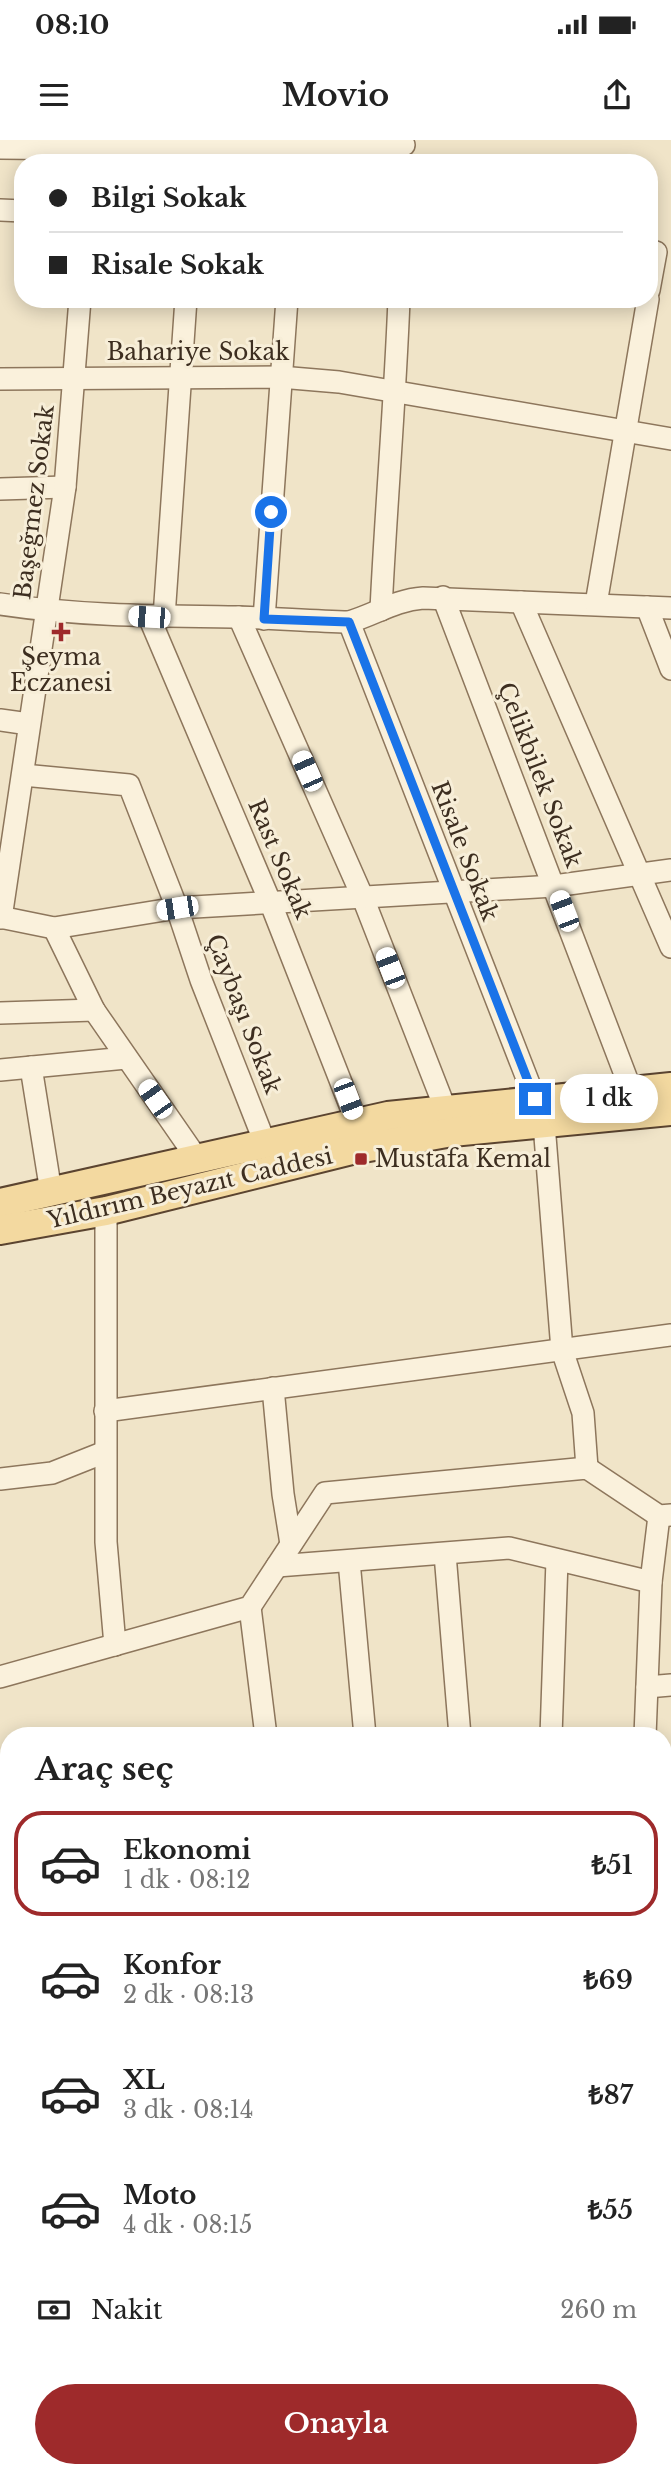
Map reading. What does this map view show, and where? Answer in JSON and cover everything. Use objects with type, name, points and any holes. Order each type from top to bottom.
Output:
[{"type":"main road","points":[[0,1203],[388,1116],[444,1108],[539,1112],[631,1090],[671,1087]]},
{"type":"main road","name":"Yıldırım Beyazıt Caddesi","points":[[0,1230],[106,1211],[352,1150],[452,1132],[539,1112],[671,1111]]},
{"type":"street","points":[[0,148],[66,154]]},
{"type":"street","points":[[121,154],[188,150],[299,154],[404,149]]},
{"type":"street","name":"Başeğmez Sokak","points":[[1,917],[6,832],[23,775],[65,487],[79,308]]},
{"type":"street","points":[[157,617],[185,308]]},
{"type":"street","points":[[264,619],[286,308]]},
{"type":"street","points":[[381,610],[388,468],[396,390],[398,308]]},
{"type":"street","points":[[596,604],[646,308]]},
{"type":"street","name":"Bahariye Sokak","points":[[0,379],[280,377],[338,382],[671,439]]},
{"type":"street","points":[[0,489],[65,487]]},
{"type":"street","points":[[0,604],[47,611],[157,617],[239,617],[349,622],[396,602],[443,597],[671,608]]},
{"type":"street","name":"Çelikbilek Sokak","points":[[443,597],[631,1090]]},
{"type":"street","points":[[521,602],[671,947]]},
{"type":"street","points":[[647,607],[671,669]]},
{"type":"street","name":"Rast Sokak","points":[[157,617],[357,1123]]},
{"type":"street","points":[[239,617],[363,898],[444,1108]]},
{"type":"street","name":"Risale Sokak","points":[[349,622],[539,1112],[562,1350],[583,1413],[587,1468]]},
{"type":"street","points":[[0,720],[29,724]]},
{"type":"street","name":"Çaybaşı Sokak","points":[[23,775],[129,785],[265,1143]]},
{"type":"street","points":[[1,917],[54,928],[177,908],[554,886],[671,870]]},
{"type":"street","points":[[54,928],[94,1010],[198,1160]]},
{"type":"street","points":[[0,1013],[94,1010]]},
{"type":"street","points":[[0,1070],[126,1058]]},
{"type":"street","points":[[31,1067],[51,1192]]},
{"type":"street","points":[[106,1211],[106,1542],[115,1645]]},
{"type":"street","points":[[105,1411],[671,1335]]},
{"type":"street","points":[[273,1388],[283,1494],[291,1544]]},
{"type":"street","points":[[0,1479],[52,1472],[105,1451]]},
{"type":"street","points":[[261,1727],[250,1607],[325,1493],[587,1468],[665,1516],[651,1583],[645,1727]]},
{"type":"street","points":[[277,1566],[509,1548],[651,1583]]},
{"type":"street","points":[[445,1554],[459,1727]]},
{"type":"street","points":[[551,1727],[557,1560]]},
{"type":"street","points":[[349,1561],[364,1727]]},
{"type":"street","points":[[0,1677],[250,1607]]},
{"type":"street","points":[[647,1686],[671,1685]]},
{"type":"place","name":"Şeyma Eczanesi","points":[[61,632]]},
{"type":"place","name":"Mustafa Kemal","points":[[361,1159]]},
{"type":"route","points":[[271,512],[264,619],[349,622],[535,1099]]}]
